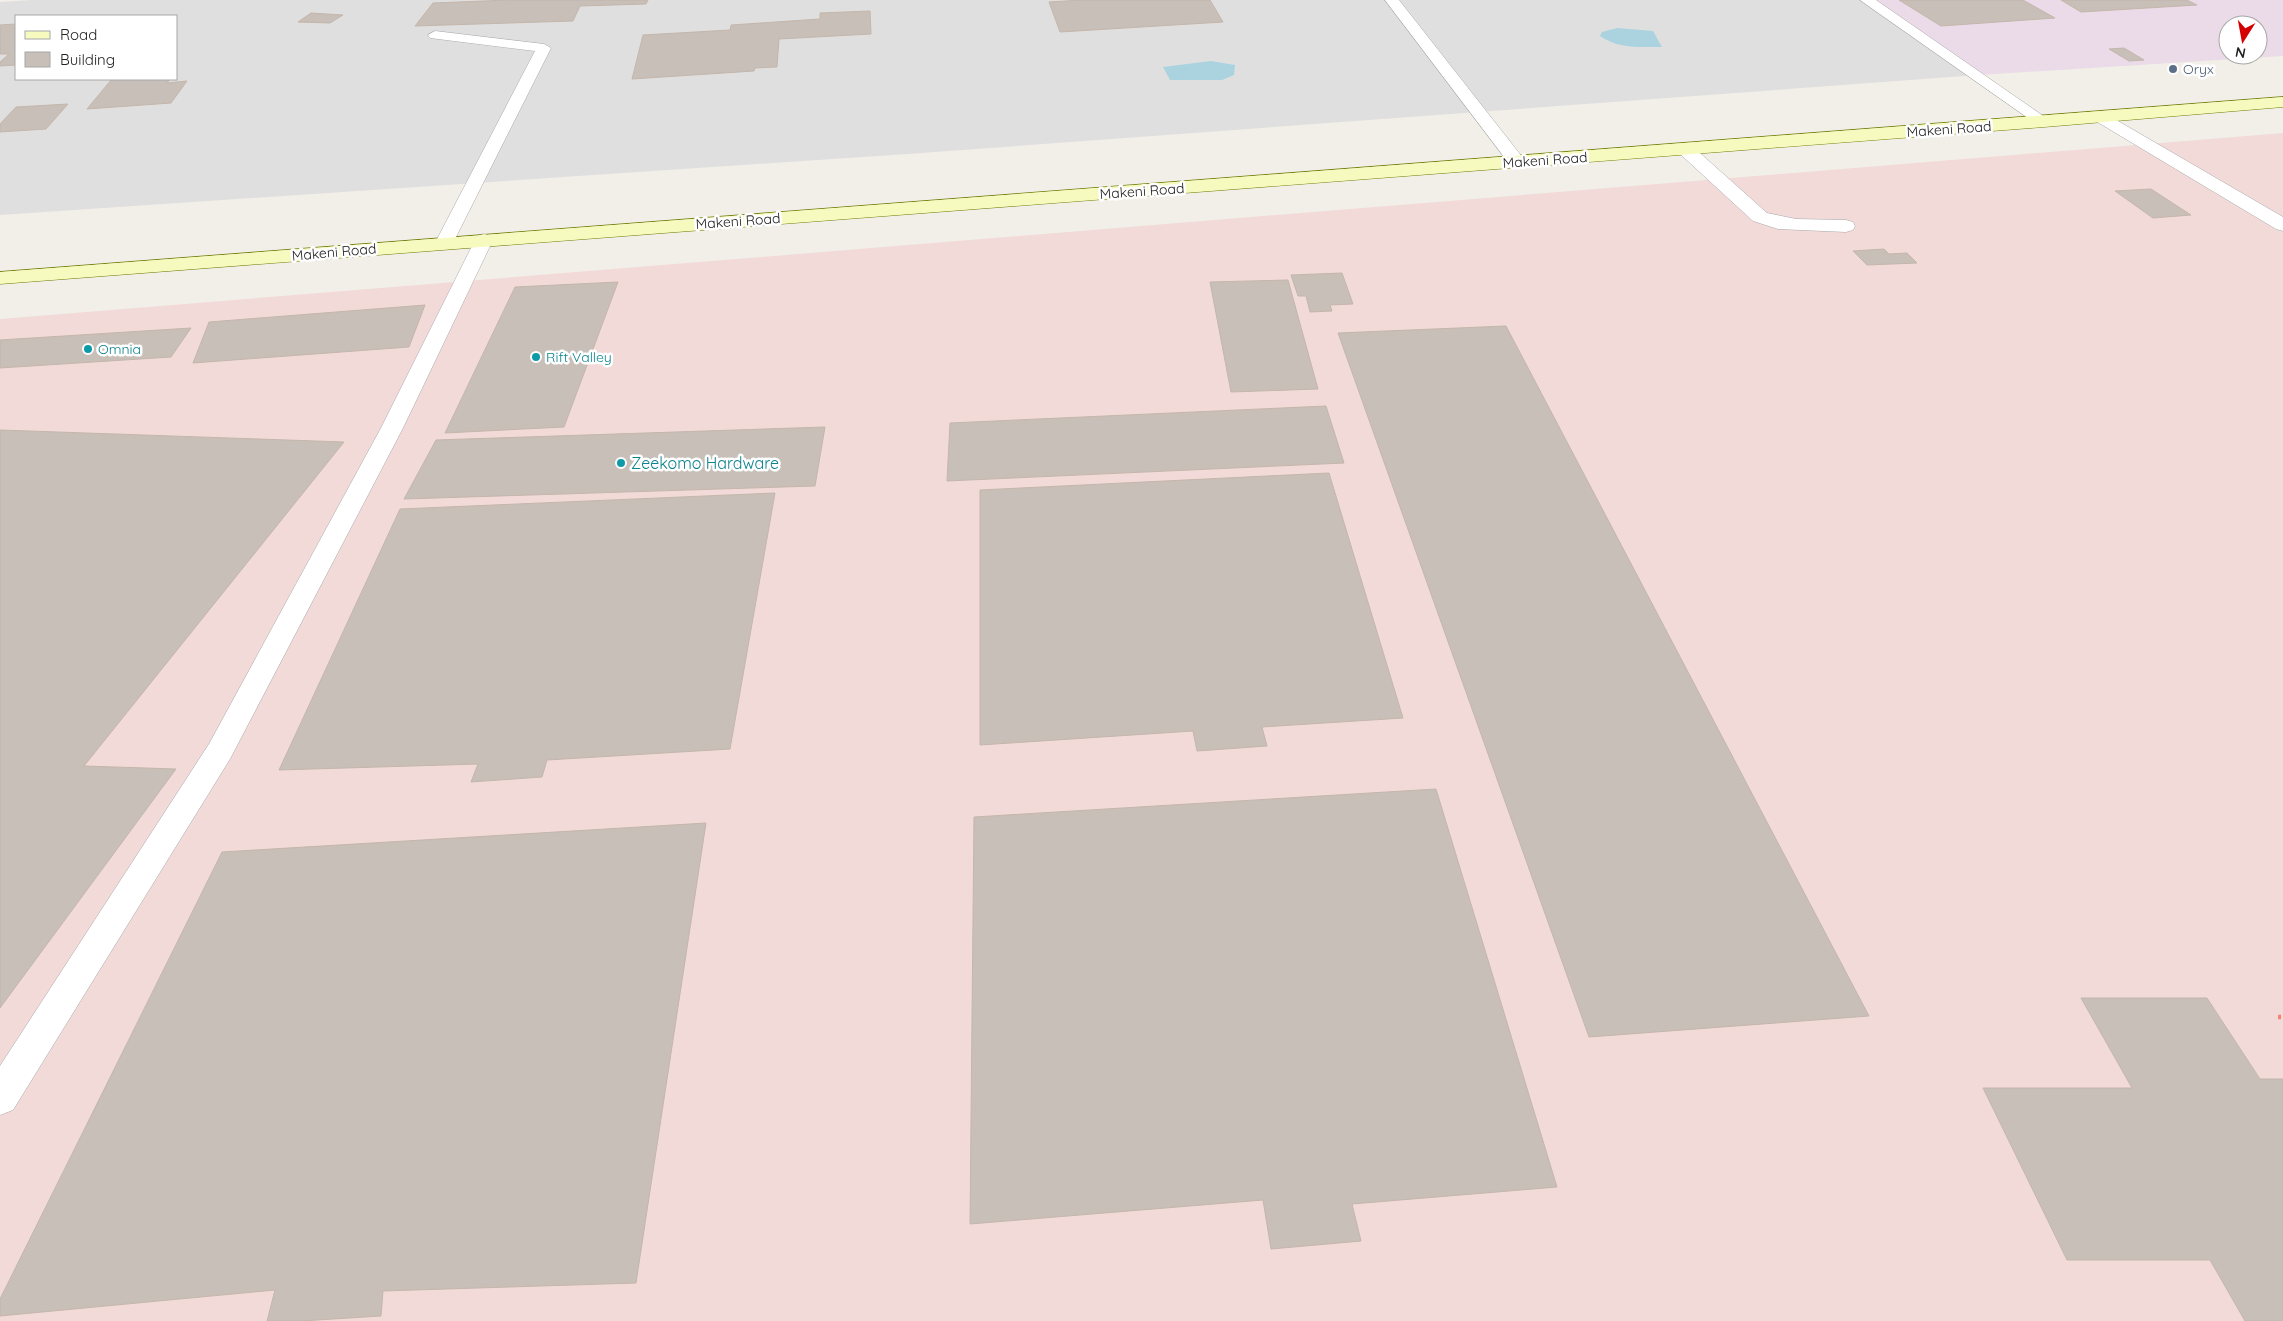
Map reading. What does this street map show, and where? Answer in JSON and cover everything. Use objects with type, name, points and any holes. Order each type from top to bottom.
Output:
[{"type":"main road","name":"Makeni Road","points":[[0,278],[2044,122],[2283,102]]},
{"type":"street","points":[[1392,0],[1517,162]]},
{"type":"street","points":[[1867,0],[2044,122]]},
{"type":"street","points":[[435,35],[544,48],[444,243]]},
{"type":"street","points":[[2100,117],[2283,225]]},
{"type":"street","points":[[1685,149],[1760,217],[1778,223],[1796,225],[1846,226]]},
{"type":"street","points":[[0,1098],[220,751],[392,428],[484,240]]},
{"type":"shaded area","points":[[33,0],[1872,0],[1978,75],[922,153],[0,215],[0,2]]},
{"type":"shaded area","points":[[1872,0],[2283,0],[2283,56],[2268,57],[2268,15],[2218,15],[2218,60],[1978,75]]},
{"type":"shaded area","points":[[2283,133],[2283,1321],[0,1321],[0,319]]},
{"type":"water","points":[[1617,28],[1653,31],[1662,47],[1622,45],[1600,36],[1602,32]]},
{"type":"water","points":[[1211,61],[1235,65],[1234,75],[1222,80],[1170,80],[1163,67]]},
{"type":"building","points":[[508,0],[648,0],[646,4],[580,6],[573,21],[415,26],[433,3]]},
{"type":"building","points":[[1082,0],[1210,0],[1223,22],[1060,32],[1049,2]]},
{"type":"building","points":[[1899,0],[2023,0],[2055,18],[1941,26]]},
{"type":"building","points":[[2061,0],[2187,0],[2197,5],[2081,12]]},
{"type":"building","points":[[870,11],[871,34],[779,39],[777,67],[755,68],[754,71],[632,79],[643,35],[730,30],[731,25],[820,19],[820,13]]},
{"type":"building","points":[[311,13],[343,15],[330,23],[298,22]]},
{"type":"building","points":[[15,24],[15,65],[0,66],[0,62],[9,54],[0,54],[0,25]]},
{"type":"building","points":[[2124,48],[2144,60],[2129,61],[2109,49]]},
{"type":"building","points":[[111,80],[169,80],[167,83],[187,81],[171,103],[87,109]]},
{"type":"building","points":[[68,104],[46,129],[0,132],[0,124],[16,107]]},
{"type":"building","points":[[2151,189],[2191,215],[2153,218],[2115,191]]},
{"type":"building","points":[[1884,249],[1889,254],[1907,253],[1917,263],[1867,265],[1853,251]]},
{"type":"building","points":[[1342,273],[1353,304],[1330,305],[1332,311],[1310,312],[1306,296],[1298,296],[1291,275]]},
{"type":"building","points":[[1288,280],[1318,389],[1231,392],[1210,282]]},
{"type":"building","name":"Rift Valley","points":[[618,282],[564,427],[445,433],[515,287]]},
{"type":"building","points":[[425,305],[409,347],[193,363],[209,322]]},
{"type":"building","points":[[1506,326],[1869,1016],[1589,1037],[1338,333]]},
{"type":"building","name":"Omnia","points":[[191,328],[171,357],[0,368],[0,340]]},
{"type":"building","points":[[1326,406],[1344,463],[947,481],[950,423]]},
{"type":"building","name":"Zeekomo Hardware","points":[[825,427],[815,486],[404,499],[436,440]]},
{"type":"building","points":[[0,430],[344,442],[84,766],[176,769],[0,1008]]},
{"type":"building","points":[[1329,473],[1403,718],[1262,727],[1267,746],[1197,751],[1193,731],[980,745],[980,490]]},
{"type":"building","points":[[775,493],[730,749],[547,760],[542,777],[471,782],[478,764],[279,770],[400,509]]},
{"type":"building","points":[[1436,789],[1557,1187],[1352,1204],[1361,1241],[1271,1249],[1263,1200],[970,1224],[974,817]]},
{"type":"building","points":[[706,823],[636,1283],[383,1291],[381,1316],[301,1321],[267,1321],[275,1290],[0,1316],[0,1299],[222,852]]},
{"type":"building","points":[[2081,998],[2207,998],[2260,1079],[2283,1079],[2283,1321],[2245,1321],[2210,1260],[2067,1260],[1983,1088],[2132,1088]]},
{"type":"place","name":"Oryx","points":[[2173,69]]},
{"type":"place","name":"Omnia","points":[[88,349]]},
{"type":"place","name":"Rift Valley","points":[[536,357]]},
{"type":"place","name":"Zeekomo Hardware","points":[[621,463]]}]
